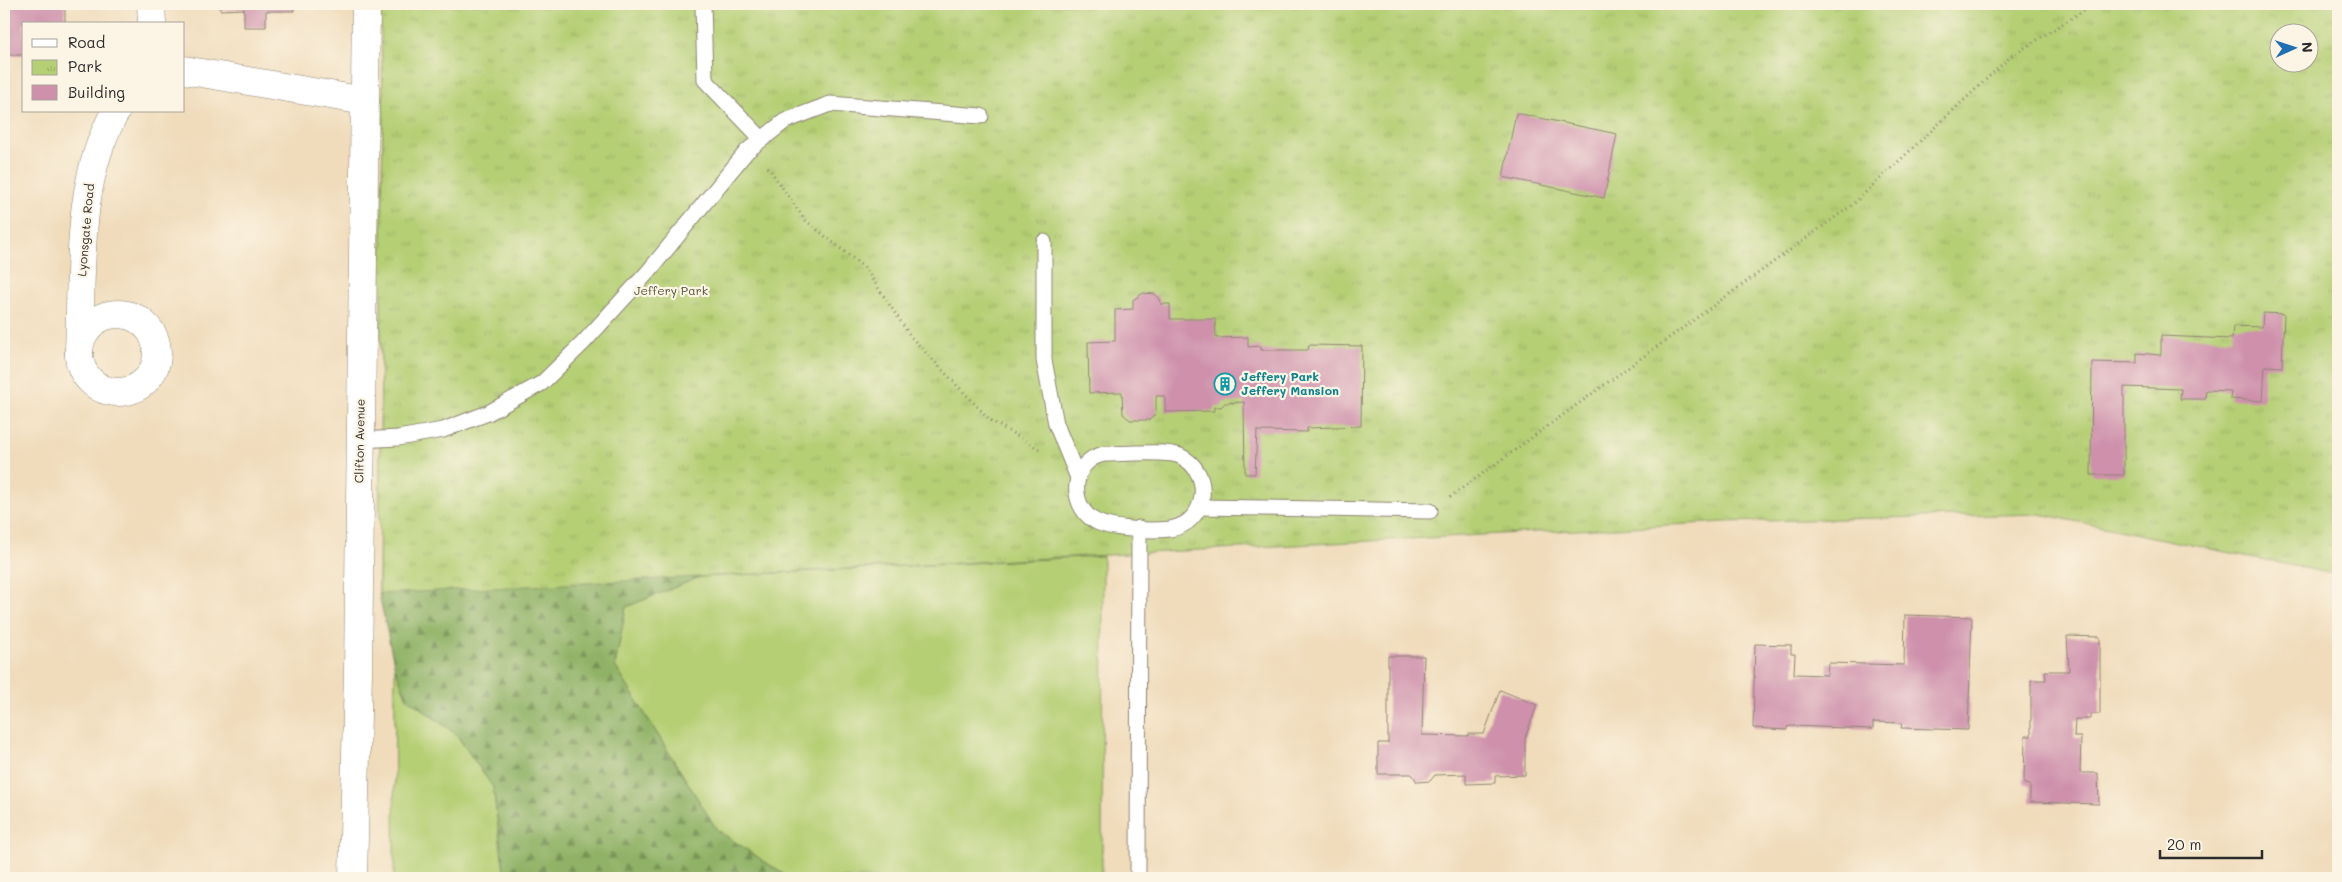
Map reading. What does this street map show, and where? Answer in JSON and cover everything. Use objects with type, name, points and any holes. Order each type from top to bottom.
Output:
[{"type":"street","points":[[151,4],[152,22]]},
{"type":"street","name":"Clifton Avenue","points":[[353,878],[358,672],[366,4]]},
{"type":"street","points":[[185,70],[365,101]]},
{"type":"street","name":"Lyonsgate Road","points":[[79,354],[84,226],[91,174],[108,125],[115,112]]},
{"type":"lane","points":[[704,4],[705,80],[762,139]]},
{"type":"lane","points":[[360,440],[398,438],[443,430],[488,413],[542,383],[584,343],[648,272],[747,151],[785,121],[830,104],[981,116]]},
{"type":"lane","points":[[1044,242],[1044,360],[1056,424],[1078,478]]},
{"type":"lane","points":[[1104,454],[1167,454],[1179,456],[1198,471],[1203,495],[1200,507],[1192,518],[1182,525],[1170,529],[1106,525],[1090,517],[1079,502],[1076,490],[1078,478],[1083,467],[1092,458],[1104,454]]},
{"type":"lane","points":[[1200,507],[1430,512]]},
{"type":"lane","points":[[1138,878],[1139,528]]},
{"type":"path","points":[[1430,512],[1852,205],[2010,57],[2094,4]]},
{"type":"path","points":[[762,139],[767,166],[805,220],[865,268],[911,337],[990,420],[1033,447],[1071,460]]},
{"type":"green space","name":"Jeffery Park","points":[[380,4],[2338,4],[2338,575],[2040,514],[1725,522],[379,594],[383,92]]},
{"type":"green space","points":[[419,80],[1061,558],[700,577],[626,607],[615,666],[717,830],[789,878],[505,878],[493,787],[456,734],[407,698],[395,668],[379,594],[383,92]]},
{"type":"green space","points":[[1103,556],[1102,878],[789,878],[717,830],[615,666],[626,607],[700,577]]},
{"type":"green space","points":[[395,668],[407,698],[456,734],[493,787],[505,878],[394,878]]},
{"type":"building","points":[[4,4],[65,4],[65,22],[22,22],[22,55],[4,55]]},
{"type":"building","points":[[220,4],[293,4],[294,11],[266,11],[266,27],[244,27],[244,9],[220,10]]},
{"type":"building","points":[[1516,113],[1617,134],[1604,198],[1503,177]]},
{"type":"building","name":"Jeffery Park Jeffery Mansion","points":[[1143,293],[1155,294],[1160,299],[1161,304],[1170,304],[1170,319],[1215,319],[1216,338],[1248,337],[1248,347],[1261,346],[1261,350],[1308,350],[1309,345],[1362,346],[1361,426],[1307,428],[1307,432],[1257,431],[1255,474],[1245,474],[1244,402],[1225,403],[1221,407],[1214,407],[1214,411],[1165,412],[1165,396],[1156,396],[1156,413],[1150,420],[1130,420],[1123,414],[1122,392],[1089,393],[1088,342],[1115,341],[1115,310],[1133,309],[1133,300]]},
{"type":"building","points":[[2263,313],[2284,314],[2282,367],[2265,366],[2263,401],[2230,399],[2231,391],[2206,390],[2205,399],[2180,399],[2181,389],[2124,387],[2124,475],[2091,475],[2092,362],[2137,363],[2137,353],[2161,355],[2161,336],[2232,339],[2233,326],[2262,327]]},
{"type":"building","points":[[1905,615],[1972,617],[1968,730],[1901,728],[1902,723],[1873,722],[1873,729],[1790,726],[1787,727],[1787,730],[1753,728],[1755,644],[1791,645],[1791,654],[1795,654],[1794,674],[1827,675],[1828,663],[1904,665]]},
{"type":"building","points":[[2067,636],[2100,637],[2100,714],[2090,714],[2090,719],[2075,719],[2074,737],[2081,737],[2080,773],[2098,773],[2099,804],[2030,802],[2030,785],[2024,784],[2025,736],[2031,736],[2031,680],[2046,680],[2045,671],[2069,671]]},
{"type":"building","points":[[1388,656],[1424,656],[1422,735],[1468,736],[1468,734],[1484,734],[1500,690],[1537,705],[1525,738],[1525,775],[1495,776],[1495,783],[1466,784],[1466,774],[1435,775],[1430,781],[1417,782],[1412,774],[1378,774],[1378,743],[1388,743]]},
{"type":"place","name":"Jeffery Park Jeffery Mansion","points":[[1225,384]]}]
